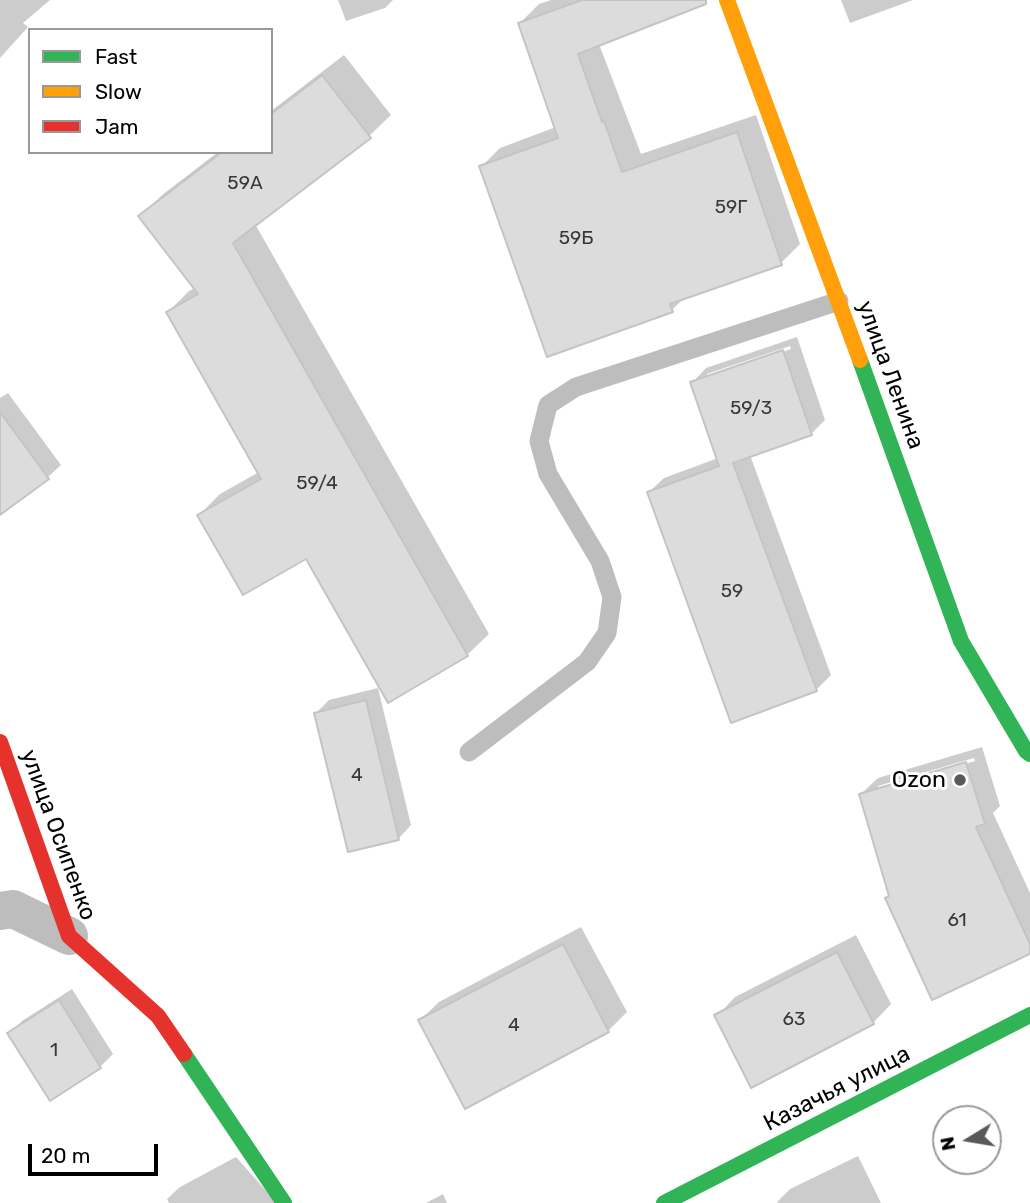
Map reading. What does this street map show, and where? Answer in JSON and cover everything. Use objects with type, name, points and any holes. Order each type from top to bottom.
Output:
[{"type":"street","name":"улица Ленина","points":[[727,0],[961,641],[1030,754]]},
{"type":"street","name":"улица Осипенко","points":[[0,742],[69,936],[158,1016],[284,1203]]},
{"type":"street","points":[[0,911],[13,909],[69,936]]},
{"type":"street","name":"Казачья улица","points":[[664,1203],[1030,1015]]},
{"type":"lane","points":[[469,752],[587,662],[607,633],[612,597],[600,561],[548,474],[539,441],[548,405],[576,387],[839,301]]},
{"type":"building","points":[[582,0],[706,0],[706,4],[578,54],[622,172],[737,132],[782,265],[670,304],[673,312],[547,357],[479,166],[558,138],[518,23]]},
{"type":"building","points":[[322,75],[371,138],[233,243],[468,656],[388,703],[306,559],[243,595],[197,515],[261,479],[166,312],[198,294],[138,216],[219,154],[273,154],[273,112]]},
{"type":"building","points":[[783,350],[812,435],[733,463],[817,691],[731,723],[647,492],[719,466],[690,382]]},
{"type":"building","points":[[0,412],[49,479],[0,515]]},
{"type":"building","points":[[366,700],[399,840],[348,852],[314,713]]},
{"type":"building","points":[[966,762],[985,824],[976,827],[1030,944],[1030,954],[932,1000],[885,898],[889,896],[859,794]]},
{"type":"building","points":[[563,944],[609,1032],[465,1109],[418,1020]]},
{"type":"building","points":[[837,952],[874,1024],[751,1088],[714,1015]]},
{"type":"building","points":[[59,1000],[101,1068],[50,1101],[7,1033]]},
{"type":"traffic: fast","points":[[860,360],[961,641],[1030,754]]},
{"type":"traffic: fast","points":[[664,1203],[1030,1015]]},
{"type":"traffic: fast","points":[[184,1054],[284,1203]]},
{"type":"traffic: slow","points":[[727,0],[860,360]]},
{"type":"traffic: jam","points":[[0,742],[69,936],[158,1016],[184,1054]]},
{"type":"place","name":"Ozon","points":[[960,780]]}]
